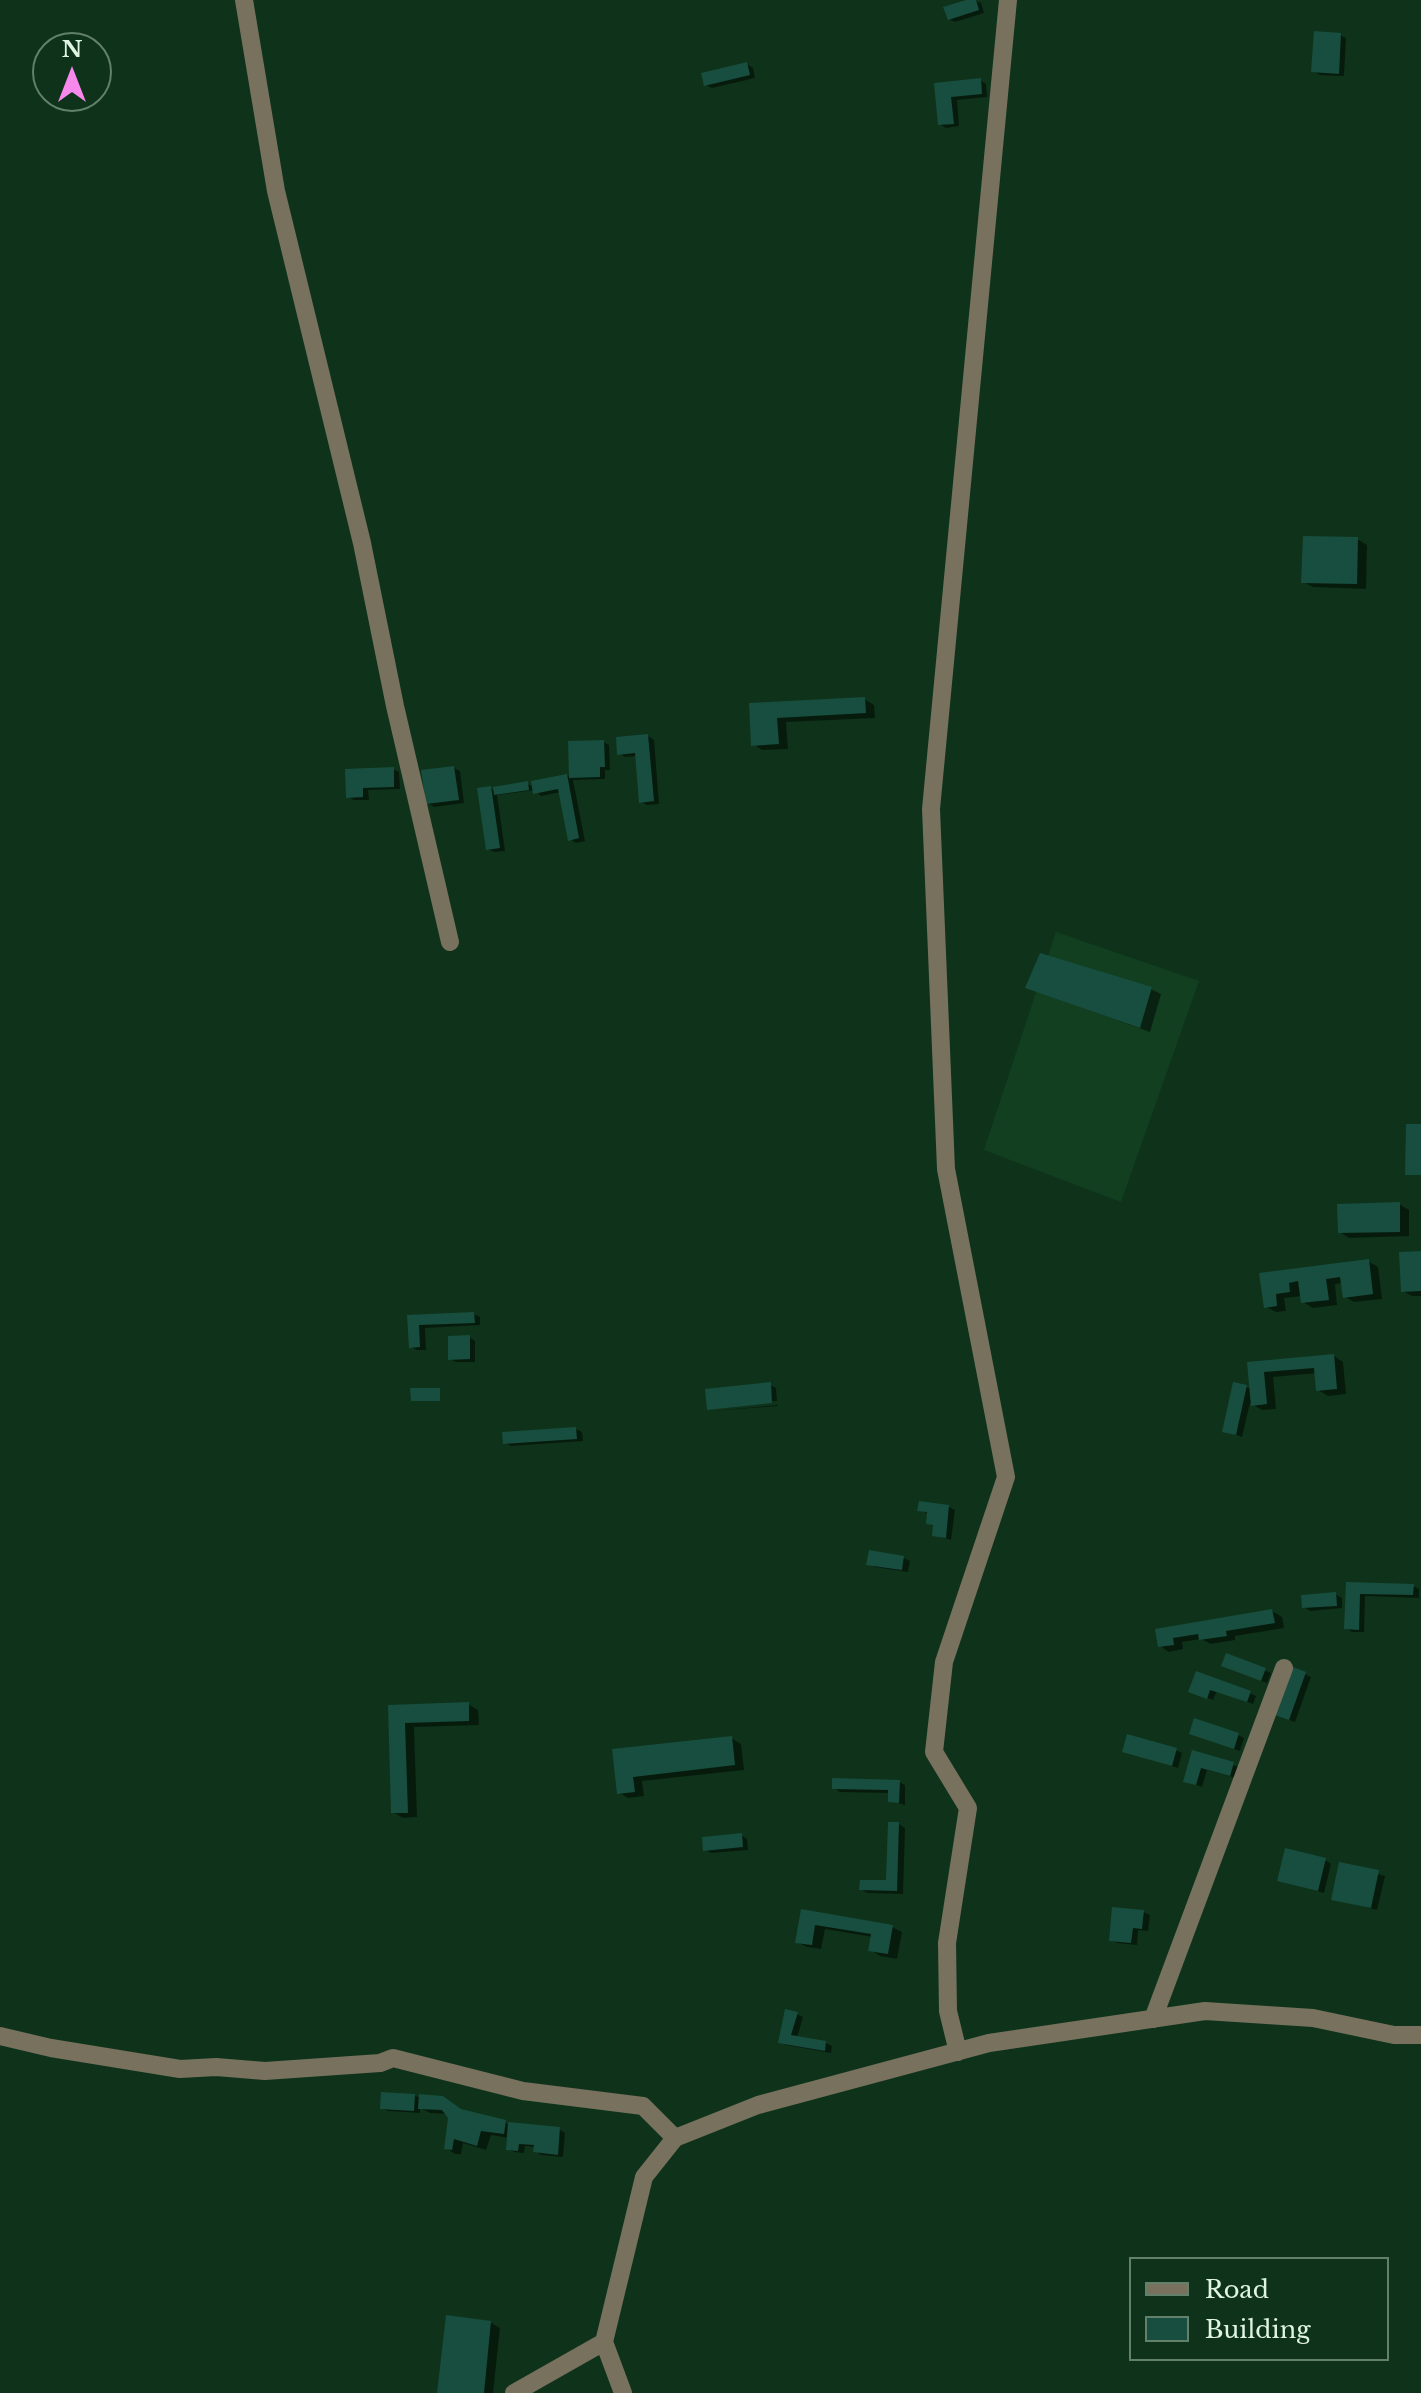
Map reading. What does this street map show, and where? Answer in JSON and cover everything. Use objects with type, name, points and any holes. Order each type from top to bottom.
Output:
[{"type":"street","points":[[244,0],[276,191],[362,543],[395,706],[450,942]]},
{"type":"street","points":[[958,2052],[948,2011],[947,1943],[968,1808],[934,1752],[944,1662],[1006,1477],[946,1169],[931,809],[1008,0]]},
{"type":"street","points":[[1153,2019],[1284,1668]]},
{"type":"street","points":[[623,2393],[604,2342],[644,2177],[675,2138],[758,2105],[989,2043],[1205,2011],[1313,2018],[1394,2035],[1421,2035]]},
{"type":"street","points":[[0,2036],[51,2048],[180,2069],[216,2067],[265,2071],[380,2063],[393,2058],[523,2091],[643,2106],[675,2138]]},
{"type":"street","points":[[514,2393],[604,2342]]},
{"type":"shaded area","points":[[1056,932],[1199,981],[1121,1202],[984,1150]]},
{"type":"building","points":[[976,0],[979,10],[948,20],[943,7]]},
{"type":"building","points":[[1314,31],[1341,33],[1339,74],[1311,72]]},
{"type":"building","points":[[747,62],[750,75],[704,86],[701,73]]},
{"type":"building","points":[[981,78],[982,94],[951,97],[954,124],[938,125],[934,83]]},
{"type":"building","points":[[1303,536],[1358,537],[1357,584],[1301,583]]},
{"type":"building","points":[[865,697],[866,713],[777,718],[779,744],[751,746],[749,703]]},
{"type":"building","points":[[648,734],[654,801],[639,803],[635,753],[617,755],[616,737]]},
{"type":"building","points":[[604,740],[605,767],[600,767],[600,777],[569,778],[568,741]]},
{"type":"building","points":[[454,766],[459,800],[426,804],[421,770]]},
{"type":"building","points":[[394,767],[394,787],[363,788],[363,797],[346,798],[345,769]]},
{"type":"building","points":[[567,774],[579,838],[568,841],[558,789],[533,794],[531,781]]},
{"type":"building","points":[[528,781],[529,790],[494,795],[493,787]]},
{"type":"building","points":[[491,786],[500,848],[486,850],[477,788]]},
{"type":"building","points":[[1040,953],[1152,987],[1140,1028],[1025,988]]},
{"type":"building","points":[[1406,1124],[1421,1124],[1421,1175],[1405,1175]]},
{"type":"building","points":[[1400,1202],[1400,1232],[1338,1233],[1337,1204]]},
{"type":"building","points":[[1421,1251],[1421,1291],[1401,1292],[1399,1252]]},
{"type":"building","points":[[1369,1259],[1373,1294],[1343,1298],[1340,1277],[1326,1279],[1329,1300],[1301,1303],[1298,1281],[1289,1283],[1290,1292],[1276,1294],[1277,1306],[1264,1308],[1259,1273]]},
{"type":"building","points":[[474,1312],[475,1323],[419,1325],[420,1347],[409,1348],[407,1315]]},
{"type":"building","points":[[470,1335],[470,1359],[448,1360],[448,1336]]},
{"type":"building","points":[[1334,1354],[1337,1389],[1316,1391],[1314,1368],[1264,1372],[1267,1404],[1251,1406],[1247,1362]]},
{"type":"building","points":[[771,1382],[772,1403],[707,1410],[705,1389]]},
{"type":"building","points":[[1233,1382],[1247,1385],[1236,1435],[1222,1432]]},
{"type":"building","points":[[410,1388],[440,1388],[440,1401],[411,1401]]},
{"type":"building","points":[[576,1427],[577,1439],[503,1444],[502,1432]]},
{"type":"building","points":[[919,1501],[949,1505],[946,1538],[932,1536],[933,1525],[926,1524],[927,1512],[917,1511]]},
{"type":"building","points":[[869,1550],[904,1556],[902,1570],[866,1565]]},
{"type":"building","points":[[1346,1582],[1414,1584],[1413,1595],[1360,1594],[1359,1630],[1344,1629]]},
{"type":"building","points":[[1336,1592],[1337,1606],[1302,1608],[1301,1595]]},
{"type":"building","points":[[1272,1609],[1275,1623],[1226,1631],[1227,1636],[1199,1640],[1198,1634],[1173,1638],[1174,1645],[1158,1647],[1155,1629]]},
{"type":"building","points":[[1226,1653],[1266,1668],[1261,1681],[1221,1666]]},
{"type":"building","points":[[1293,1667],[1306,1672],[1289,1720],[1275,1715]]},
{"type":"building","points":[[1196,1671],[1251,1691],[1247,1702],[1210,1690],[1207,1699],[1188,1692]]},
{"type":"building","points":[[469,1702],[469,1721],[405,1723],[408,1813],[391,1813],[388,1705]]},
{"type":"building","points":[[1194,1718],[1239,1733],[1234,1749],[1189,1734]]},
{"type":"building","points":[[1127,1734],[1177,1748],[1172,1766],[1122,1752]]},
{"type":"building","points":[[732,1736],[735,1765],[633,1777],[635,1792],[617,1794],[612,1749]]},
{"type":"building","points":[[1192,1750],[1234,1762],[1230,1776],[1201,1768],[1196,1785],[1183,1782]]},
{"type":"building","points":[[832,1778],[900,1780],[899,1803],[888,1802],[888,1790],[832,1789]]},
{"type":"building","points":[[888,1822],[899,1822],[897,1891],[859,1890],[860,1880],[886,1880]]},
{"type":"building","points":[[742,1833],[743,1847],[703,1851],[702,1837]]},
{"type":"building","points":[[1285,1848],[1326,1858],[1318,1891],[1277,1881]]},
{"type":"building","points":[[1339,1862],[1379,1870],[1371,1908],[1331,1900]]},
{"type":"building","points":[[1112,1907],[1144,1910],[1142,1929],[1133,1928],[1131,1943],[1109,1941]]},
{"type":"building","points":[[801,1909],[893,1925],[888,1954],[868,1951],[871,1934],[815,1925],[812,1945],[795,1943]]},
{"type":"building","points":[[785,2009],[798,2012],[791,2035],[826,2041],[825,2051],[778,2043]]},
{"type":"building","points":[[381,2092],[415,2094],[414,2111],[380,2109]]},
{"type":"building","points":[[419,2094],[443,2096],[461,2109],[506,2120],[504,2134],[481,2131],[477,2146],[454,2139],[452,2150],[444,2149],[448,2118],[442,2110],[418,2109]]},
{"type":"building","points":[[508,2122],[560,2127],[558,2155],[533,2152],[534,2145],[519,2144],[518,2151],[506,2150]]},
{"type":"building","points":[[446,2315],[491,2321],[484,2393],[437,2393]]}]
